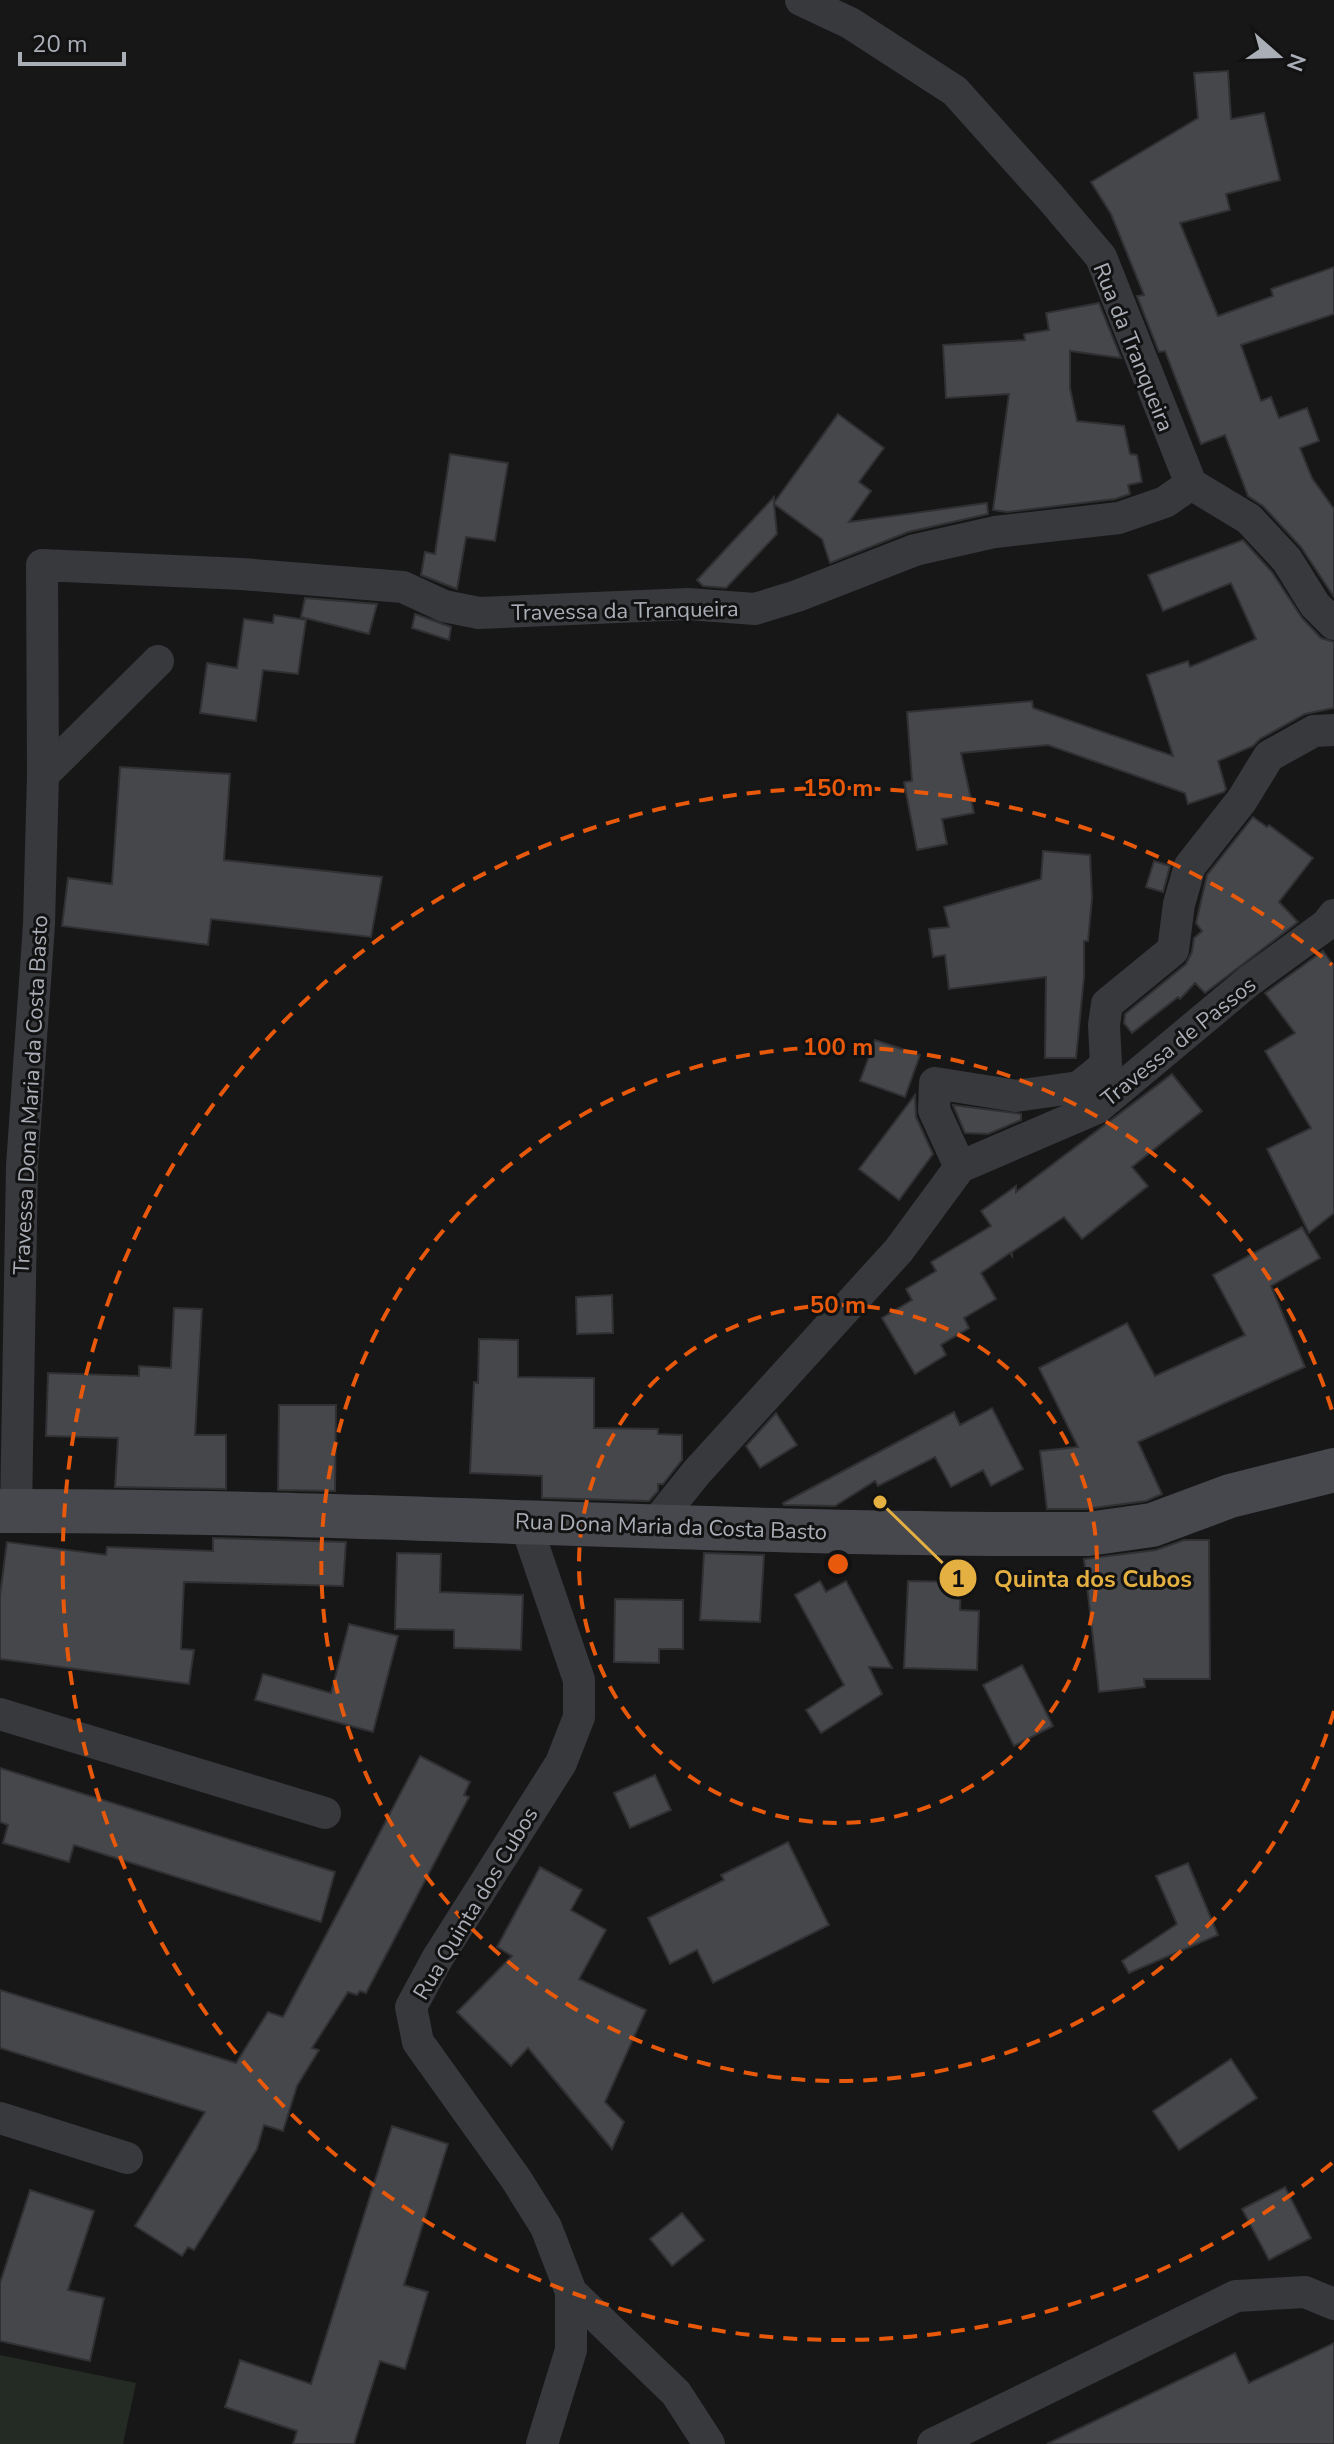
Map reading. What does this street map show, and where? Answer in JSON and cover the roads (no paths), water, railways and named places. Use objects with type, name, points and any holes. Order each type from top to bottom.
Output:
[{"type":"street","name":"Rua da Tranqueira","points":[[801,0],[850,23],[955,91],[1101,257],[1191,484]]},
{"type":"street","name":"Travessa da Tranqueira","points":[[42,565],[242,574],[403,587],[444,606],[479,613],[688,604],[755,609],[915,550],[995,532],[1119,518],[1165,502],[1191,484]]},
{"type":"street","points":[[1191,484],[1249,519],[1287,560],[1315,605],[1334,624]]},
{"type":"street","name":"Travessa Dona Maria da Costa Basto","points":[[8,1511],[22,1166],[39,924],[43,775],[42,565]]},
{"type":"street","points":[[43,775],[158,661]]},
{"type":"street","points":[[652,1528],[696,1473],[899,1250],[960,1167],[934,1110],[935,1083],[1016,1096],[1079,1087],[1106,1065],[1104,1025],[1107,1004],[1173,950],[1179,904],[1190,866],[1242,800],[1269,756],[1314,731],[1334,730]]},
{"type":"street","name":"Travessa de Passos","points":[[960,1167],[1097,1108],[1249,981],[1326,925],[1334,915]]},
{"type":"street","name":"Rua Dona Maria da Costa Basto","points":[[8,1511],[525,1522],[652,1528],[1088,1534],[1152,1525],[1230,1496],[1334,1470]]},
{"type":"street","name":"Rua Quinta dos Cubos","points":[[525,1522],[579,1680],[579,1717],[561,1763],[437,1959],[411,2007],[418,2042],[516,2179],[546,2227],[571,2292],[571,2350],[542,2444]]},
{"type":"street","points":[[0,1714],[325,1813]]},
{"type":"street","points":[[0,2118],[127,2158]]},
{"type":"street","points":[[571,2292],[676,2393],[709,2444]]},
{"type":"street","points":[[933,2444],[1236,2296],[1305,2292],[1334,2304]]},
{"type":"place","name":"Quinta dos Cubos","points":[[880,1502]]}]
